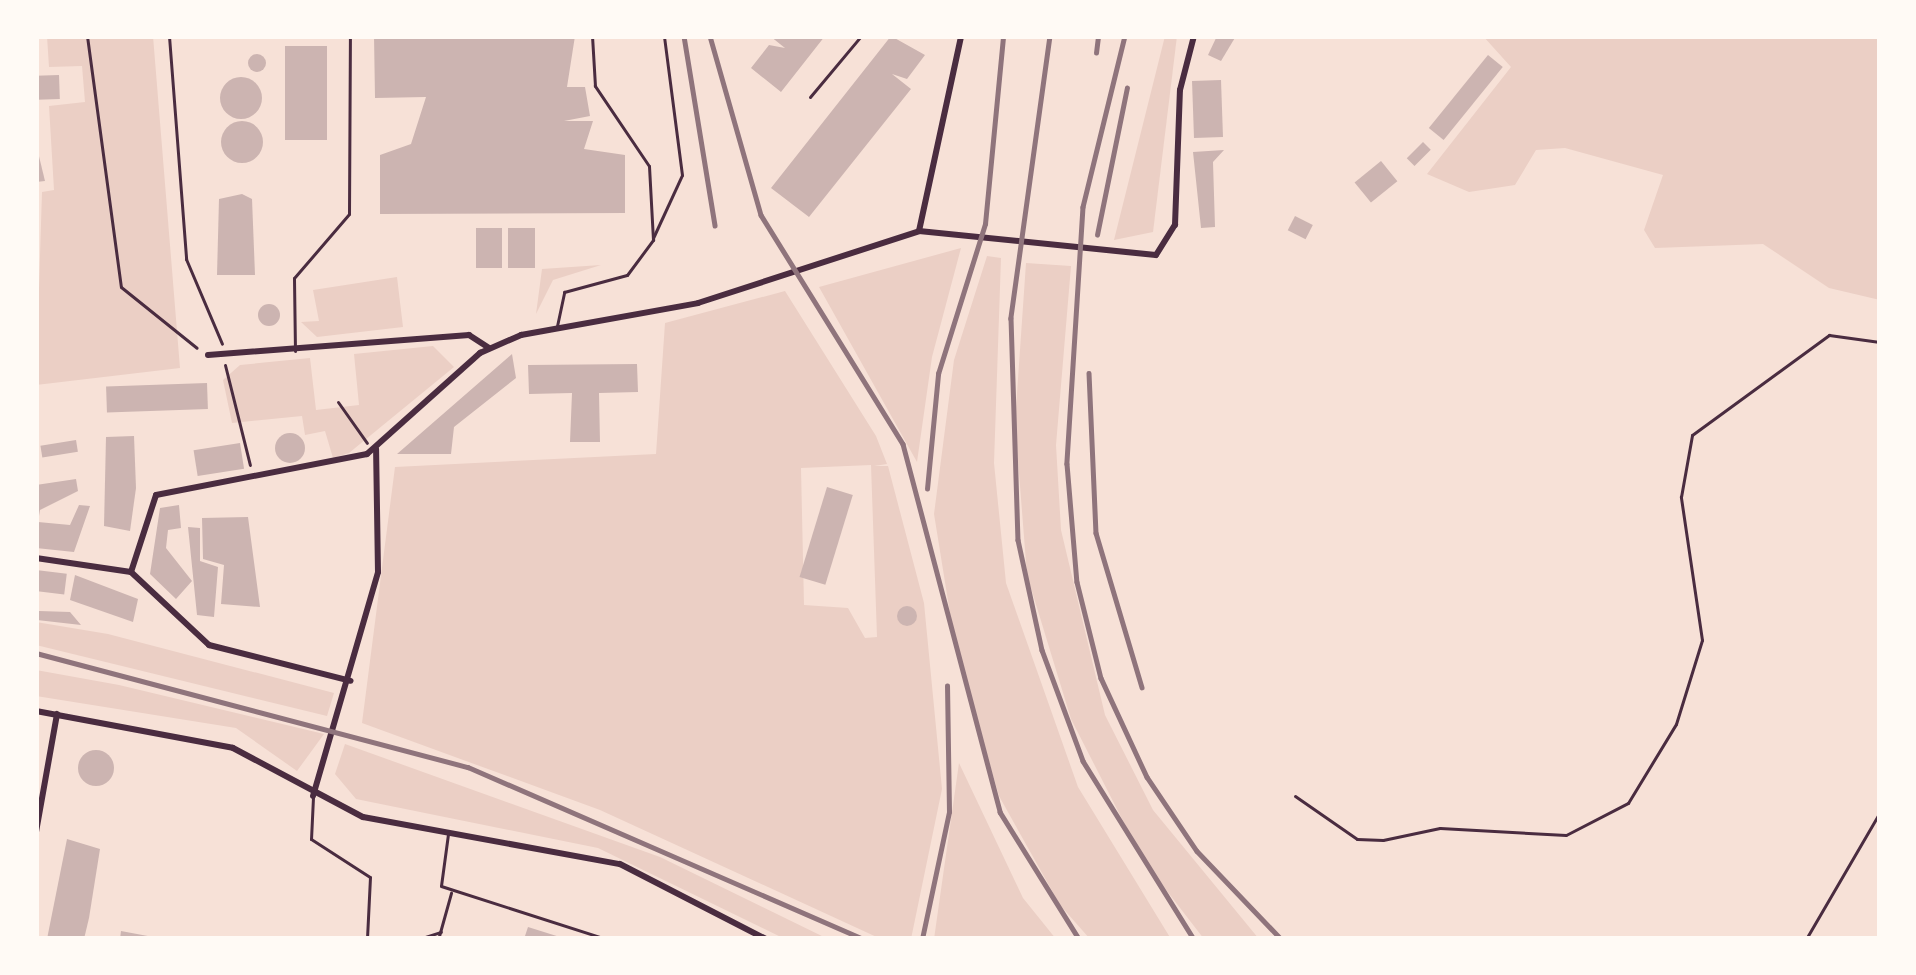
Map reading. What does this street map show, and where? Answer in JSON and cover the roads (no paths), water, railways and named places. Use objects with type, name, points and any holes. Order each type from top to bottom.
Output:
[{"type":"street","points":[[920,231],[961,36]]},
{"type":"street","points":[[131,572],[152,498],[252,480],[372,447],[489,348],[773,279],[920,231],[1152,257],[1173,236],[1180,90],[1194,36]]},
{"type":"street","points":[[208,355],[470,334],[489,348]]},
{"type":"street","points":[[313,796],[351,682],[378,572],[372,447]]},
{"type":"street","points":[[36,558],[131,572],[209,645],[351,682]]},
{"type":"street","points":[[36,710],[233,748],[313,796],[448,833],[620,864],[766,939]]},
{"type":"street","points":[[36,832],[57,714]]},
{"type":"lane","points":[[295,351],[293,282],[349,214],[350,36]]},
{"type":"lane","points":[[592,36],[595,86],[649,166],[652,240]]},
{"type":"lane","points":[[557,328],[564,292],[627,275],[652,240],[682,176],[664,36]]},
{"type":"lane","points":[[810,97],[861,36]]},
{"type":"lane","points":[[313,796],[311,839],[370,877],[367,939]]},
{"type":"lane","points":[[448,833],[441,886],[606,939]]},
{"type":"lane","points":[[419,939],[440,934],[452,891]]},
{"type":"railway","points":[[684,36],[715,225]]},
{"type":"railway","points":[[710,36],[761,215],[903,444],[1000,812],[1079,939]]},
{"type":"railway","points":[[927,489],[938,374],[985,224],[1003,36]]},
{"type":"railway","points":[[1050,36],[1011,318],[1018,540],[1042,650],[1083,761],[1194,939]]},
{"type":"railway","points":[[1096,53],[1098,36]]},
{"type":"railway","points":[[1125,36],[1083,207],[1067,464],[1077,582],[1101,678],[1147,777],[1197,851],[1281,939]]},
{"type":"railway","points":[[1097,235],[1127,88]]},
{"type":"railway","points":[[1089,373],[1096,533],[1142,687]]},
{"type":"railway","points":[[36,653],[468,767],[864,939]]},
{"type":"railway","points":[[922,939],[949,812],[947,686]]}]
